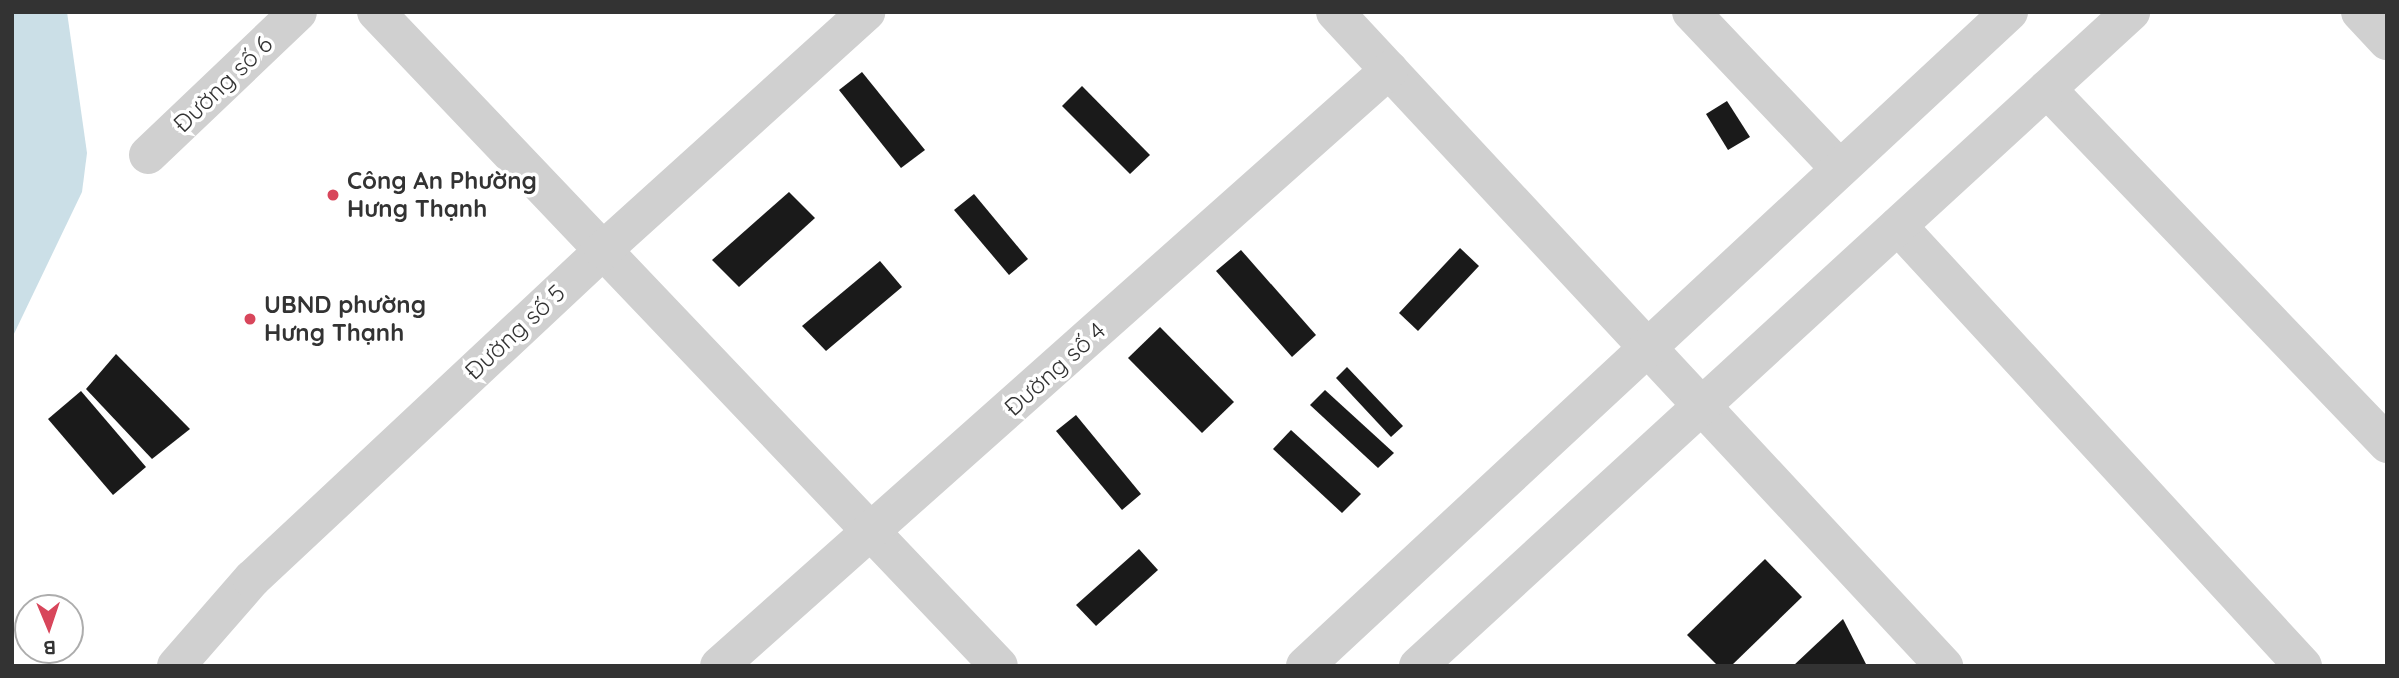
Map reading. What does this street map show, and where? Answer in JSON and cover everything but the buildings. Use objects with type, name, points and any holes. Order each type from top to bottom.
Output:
[{"type":"street","name":"Đường số 6","points":[[148,155],[298,12]]},
{"type":"street","points":[[376,12],[999,666]]},
{"type":"street","name":"Đường số 5","points":[[176,666],[252,579],[603,250],[866,12]]},
{"type":"street","points":[[1335,12],[1944,666]]},
{"type":"street","points":[[1691,12],[1840,169]]},
{"type":"street","points":[[1418,666],[2131,12]]},
{"type":"street","points":[[2360,12],[2387,41]]},
{"type":"street","points":[[1305,666],[1840,169],[1998,16]]},
{"type":"street","name":"Đường số 4","points":[[719,666],[873,533],[1389,70]]},
{"type":"street","points":[[2047,89],[2387,444]]},
{"type":"street","points":[[1898,226],[2303,666]]},
{"type":"shaded area","points":[[12,12],[67,12],[87,153],[82,192],[12,338]]},
{"type":"place","name":"Công An Phường Hưng Thạnh","points":[[333,195]]},
{"type":"place","name":"UBND phường Hưng Thạnh","points":[[250,319]]}]
